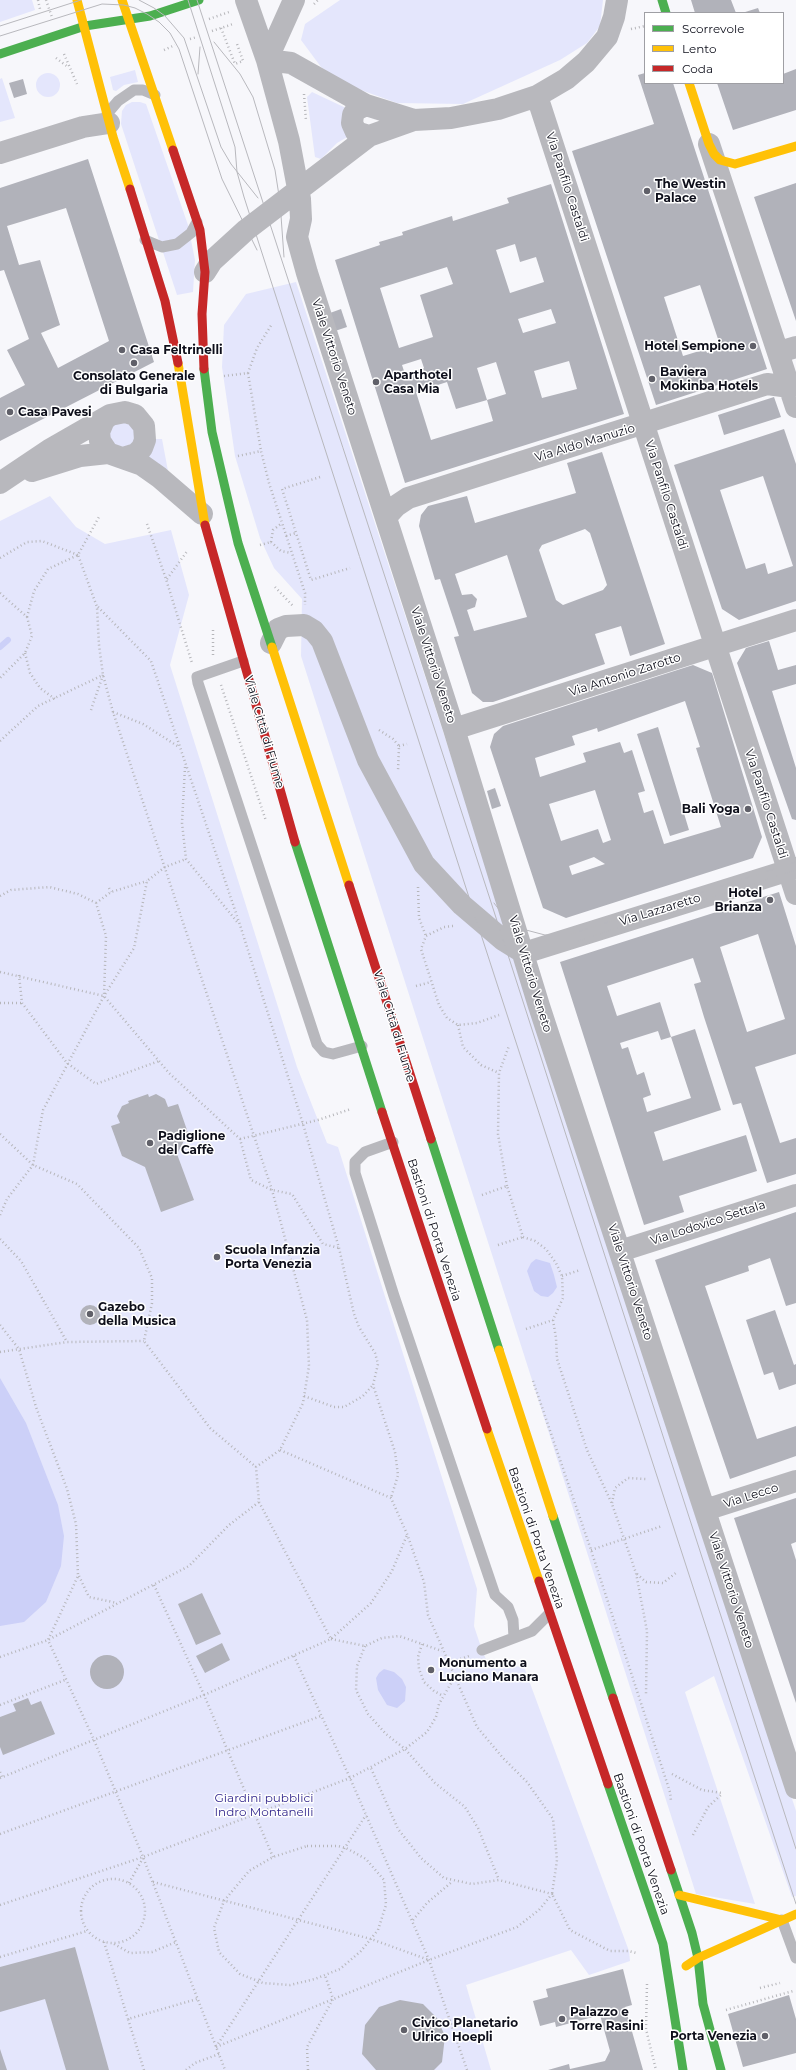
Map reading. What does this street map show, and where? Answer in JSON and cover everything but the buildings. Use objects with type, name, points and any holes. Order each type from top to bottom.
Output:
[{"type":"main road","name":"Viale Città di Fiume","points":[[77,0],[108,119],[144,240],[165,301],[174,337],[176,358],[202,514],[297,848],[380,1100]]},
{"type":"main road","points":[[122,0],[156,96],[197,221],[203,247],[205,272]]},
{"type":"main road","points":[[0,54],[85,26],[128,20],[199,0]]},
{"type":"main road","points":[[662,0],[666,12]]},
{"type":"main road","points":[[689,84],[709,144],[714,154],[720,160],[735,164],[796,146]]},
{"type":"main road","name":"Viale Città di Fiume","points":[[205,272],[202,314],[202,363],[212,432],[238,543],[414,1089]]},
{"type":"main road","name":"Bastioni di Porta Venezia","points":[[414,1089],[583,1609],[679,1895],[698,1958],[703,2004],[721,2070]]},
{"type":"main road","name":"Bastioni di Porta Venezia","points":[[380,1100],[549,1614],[675,1978],[682,2070]]},
{"type":"main road","points":[[679,1895],[782,1920]]},
{"type":"main road","points":[[675,1978],[698,1958],[796,1914]]},
{"type":"street","name":"Viale Vittorio Veneto","points":[[246,0],[267,60],[285,125],[298,189],[301,219],[297,237],[307,273],[454,729],[524,953],[539,1006],[705,1510],[790,1758],[796,1788]]},
{"type":"street","points":[[294,0],[267,60],[292,63],[371,107],[414,120]]},
{"type":"street","points":[[373,133],[414,120],[474,114],[537,96],[580,68],[603,43],[612,25],[617,0]]},
{"type":"street","name":"Via Panfilo Castaldi","points":[[537,96],[715,646],[792,869],[796,894]]},
{"type":"street","points":[[205,272],[212,261],[226,247],[298,189],[373,133],[382,121],[381,116],[371,107]]},
{"type":"street","points":[[0,153],[108,119]]},
{"type":"street","points":[[709,144],[787,350],[793,397]]},
{"type":"street","name":"Via Aldo Manuzio","points":[[386,517],[396,506],[408,498],[767,384],[793,397]]},
{"type":"street","points":[[126,412],[135,415],[144,426],[145,440],[142,448],[136,454],[116,456],[80,456],[60,461],[0,484],[48,450],[110,415],[126,412]]},
{"type":"street","points":[[110,415],[104,420],[100,432],[100,440],[116,456],[142,465],[202,514]]},
{"type":"street","name":"Via Antonio Zarotto","points":[[454,729],[796,620]]},
{"type":"street","points":[[271,643],[278,629],[296,624],[304,625],[314,630],[322,641],[368,760],[424,864],[459,915],[524,953]]},
{"type":"street","name":"Via Lazzaretto","points":[[524,953],[792,869]]},
{"type":"street","name":"Via Lodovico Settala","points":[[620,1250],[796,1195]]},
{"type":"street","name":"Via Lecco","points":[[705,1510],[796,1481]]},
{"type":"lane","points":[[108,119],[118,101],[134,90],[143,90],[156,96]]},
{"type":"lane","points":[[144,240],[162,247],[177,244],[191,233],[197,221]]},
{"type":"lane","points":[[243,661],[197,677],[317,1044],[324,1052],[333,1054],[362,1046]]},
{"type":"lane","points":[[393,1142],[365,1152],[355,1162],[355,1173],[394,1296],[495,1595],[508,1607],[513,1620],[514,1638]]},
{"type":"lane","points":[[482,1650],[532,1631],[549,1614]]},
{"type":"lane","points":[[782,1920],[796,1958]]},
{"type":"path","points":[[38,0],[40,9]]},
{"type":"path","points":[[46,0],[48,6]]},
{"type":"path","points":[[212,31],[237,22]]},
{"type":"path","points":[[628,29],[644,26]]},
{"type":"path","points":[[221,28],[235,64],[243,61],[237,44]]},
{"type":"path","points":[[190,40],[197,37]]},
{"type":"path","points":[[164,50],[175,45]]},
{"type":"path","points":[[272,324],[257,348],[248,374],[261,451],[291,553],[305,593],[305,605]]},
{"type":"path","points":[[222,376],[248,374]]},
{"type":"path","points":[[233,457],[261,451]]},
{"type":"path","points":[[320,477],[282,489],[311,580],[350,568]]},
{"type":"path","points":[[0,678],[25,652],[32,636],[27,617],[34,591],[48,569],[78,554],[99,517]]},
{"type":"path","points":[[271,542],[273,530],[282,523]]},
{"type":"path","points":[[147,524],[197,677]]},
{"type":"path","points":[[286,536],[296,533]]},
{"type":"path","points":[[0,558],[27,542],[42,541],[78,554],[98,607],[99,645],[103,674],[114,712],[272,1190],[307,1320],[309,1366],[303,1403],[280,1450],[256,1467]]},
{"type":"path","points":[[259,545],[271,542]]},
{"type":"path","points":[[271,542],[281,551],[291,553]]},
{"type":"path","points":[[166,580],[188,550]]},
{"type":"path","points":[[271,581],[280,593],[292,603],[295,609]]},
{"type":"path","points":[[0,593],[27,617]]},
{"type":"path","points":[[98,607],[151,661],[240,925],[303,1124],[339,1248],[354,1314],[359,1327],[375,1353],[378,1364],[374,1385],[395,1452],[398,1475],[391,1498],[407,1534],[424,1582],[428,1615],[454,1678],[477,1727],[503,1758],[528,1782],[553,1819],[557,1860],[552,1894],[539,1910],[517,1927],[429,1960],[216,2047]]},
{"type":"path","points":[[25,652],[30,673],[40,688],[55,699]]},
{"type":"path","points":[[0,741],[38,706],[55,699],[103,674]]},
{"type":"path","points":[[91,710],[103,674]]},
{"type":"path","points":[[114,712],[143,724],[179,747]]},
{"type":"path","points":[[374,728],[393,739],[399,746],[400,756],[397,777]]},
{"type":"path","points":[[399,746],[407,744]]},
{"type":"path","points":[[185,764],[182,823],[186,859],[240,925]]},
{"type":"path","points":[[96,903],[111,892],[147,881],[166,867],[186,859]]},
{"type":"path","points":[[0,1215],[7,1199],[33,1165],[43,1110],[104,996],[134,948],[147,881]]},
{"type":"path","points":[[0,896],[11,890],[49,887],[78,894],[96,903],[106,936],[104,996]]},
{"type":"path","points":[[109,888],[111,892]]},
{"type":"path","points":[[417,898],[419,918],[426,936],[421,949],[439,1005],[447,1018],[458,1025],[477,1023],[499,1015]]},
{"type":"path","points":[[426,936],[444,927],[459,915]]},
{"type":"path","points":[[0,972],[19,975],[104,996],[169,1073],[240,1139],[251,1180],[272,1190],[292,1194],[324,1244],[339,1248]]},
{"type":"path","points":[[19,975],[22,1003],[67,1063],[96,1084],[159,1061]]},
{"type":"path","points":[[416,986],[431,982]]},
{"type":"path","points":[[0,1003],[22,1003]]},
{"type":"path","points":[[458,1025],[463,1047],[481,1065],[499,1073]]},
{"type":"path","points":[[509,1046],[499,1073],[498,1134],[507,1186],[523,1237]]},
{"type":"path","points":[[240,1139],[303,1124],[351,1109]]},
{"type":"path","points":[[0,1134],[33,1165],[77,1184],[139,1248],[152,1278],[152,1303],[144,1341],[210,1428],[256,1467],[259,1502],[331,1639]]},
{"type":"path","points":[[482,1195],[507,1186]]},
{"type":"path","points":[[498,1245],[523,1237],[535,1241],[546,1249],[556,1263],[562,1276],[563,1298],[553,1320],[557,1359],[587,1450],[612,1504],[636,1573],[647,1631],[646,1694]]},
{"type":"path","points":[[0,1239],[21,1261],[67,1342]]},
{"type":"path","points":[[562,1276],[580,1270]]},
{"type":"path","points":[[526,1329],[553,1320]]},
{"type":"path","points":[[0,1325],[18,1349],[36,1407],[67,1489],[76,1524],[78,1576],[89,1597],[118,1604]]},
{"type":"path","points":[[0,1352],[67,1342],[144,1341]]},
{"type":"path","points":[[304,1396],[334,1407],[344,1407],[363,1396],[374,1385]]},
{"type":"path","points":[[280,1450],[391,1498]]},
{"type":"path","points":[[612,1504],[614,1488],[628,1478],[646,1478]]},
{"type":"path","points":[[0,1657],[48,1640],[189,1566],[229,1525],[259,1502]]},
{"type":"path","points":[[662,1526],[591,1550],[670,1792],[672,1807]]},
{"type":"path","points":[[0,1772],[1,1777],[94,1740],[204,1695],[331,1639],[371,1603],[392,1571],[407,1534]]},
{"type":"path","points":[[636,1573],[646,1582],[663,1583],[677,1572]]},
{"type":"path","points":[[78,1576],[48,1640],[65,1680],[94,1740],[143,1857],[225,2070]]},
{"type":"path","points":[[154,1585],[204,1695],[273,1857]]},
{"type":"path","points":[[331,1639],[365,1646],[382,1638],[399,1636],[443,1651]]},
{"type":"path","points":[[422,1644],[419,1663],[424,1682],[443,1696]]},
{"type":"path","points":[[365,1646],[357,1666],[356,1690],[368,1714],[386,1734],[404,1749],[435,1783],[465,1807],[478,1828],[499,1880]]},
{"type":"path","points":[[449,1663],[482,1650]]},
{"type":"path","points":[[294,1656],[350,1778],[429,1960],[467,2070]]},
{"type":"path","points":[[0,1905],[143,1857],[350,1778],[404,1749],[427,1732],[436,1717],[439,1704],[443,1696],[454,1678]]},
{"type":"path","points":[[0,1705],[65,1680]]},
{"type":"path","points":[[0,1834],[321,1716]]},
{"type":"path","points":[[370,1766],[398,1829],[421,1858],[444,1878],[472,1884],[499,1880],[552,1894],[570,1930],[610,1951],[628,1951],[636,1953]]},
{"type":"path","points":[[672,1774],[702,1790],[722,1793],[708,1807],[693,1835]]},
{"type":"path","points":[[216,2047],[366,1815]]},
{"type":"path","points":[[307,1846],[338,1846],[346,1848],[366,1859],[384,1880],[386,1905],[378,1930],[361,1951],[340,1969],[290,1985],[258,1981],[240,1974],[218,1952],[214,1928],[224,1901],[249,1871],[273,1857],[307,1846]]},
{"type":"path","points":[[129,1883],[143,1857]]},
{"type":"path","points":[[114,1944],[124,1942],[133,1937],[140,1930],[146,1911],[144,1900],[138,1890],[129,1883],[119,1879],[107,1879],[97,1883],[88,1891],[83,1900],[81,1912],[87,1931],[95,1938],[114,1944],[130,1952],[152,1952],[176,1942]]},
{"type":"path","points":[[412,1920],[427,1903],[454,1880]]},
{"type":"path","points":[[152,1882],[371,1939],[429,1960]]},
{"type":"path","points":[[0,1957],[87,1931]]},
{"type":"path","points":[[104,1942],[144,2070]]},
{"type":"path","points":[[308,2070],[307,2047],[333,1999],[325,1975]]},
{"type":"path","points":[[647,1982],[646,2029],[656,2070]]},
{"type":"path","points":[[760,1988],[780,1983]]},
{"type":"path","points":[[724,2010],[793,1991]]},
{"type":"path","points":[[128,2019],[197,1999]]},
{"type":"path","points":[[186,2070],[195,2062],[219,2054]]},
{"type":"green space","points":[[0,0],[32,0],[35,10],[0,22]]},
{"type":"green space","points":[[340,0],[603,0],[600,26],[587,43],[560,60],[463,104],[397,103],[347,85],[321,67],[301,40],[305,24]]},
{"type":"green space","points":[[135,70],[138,82],[124,85],[116,91],[113,90],[110,77]]},
{"type":"green space","points":[[43,73],[53,73],[60,80],[60,90],[53,97],[43,97],[36,90],[36,80]]},
{"type":"green space","points":[[2,78],[15,118],[0,122],[0,79]]},
{"type":"green space","points":[[312,92],[348,109],[349,136],[337,143],[321,159],[315,157],[307,97]]},
{"type":"green space","points":[[132,102],[146,104],[188,225],[195,260],[193,292],[177,295],[121,124],[122,111],[126,105]]},
{"type":"green space","points":[[296,282],[796,1811],[796,1896],[792,1897],[714,1676],[685,1692],[755,1904],[696,1894],[301,656],[302,599],[274,568],[260,538],[235,456],[222,367],[224,325],[246,294]]},
{"type":"green space","points":[[115,420],[137,426],[134,447],[113,448],[107,429]]},
{"type":"green space","points":[[155,439],[162,439],[168,471],[147,458]]},
{"type":"green space","name":"Giardini pubblici Indro Montanelli","points":[[50,496],[76,527],[105,544],[171,530],[189,595],[170,665],[297,1067],[327,1143],[338,1147],[477,1589],[474,1626],[488,1664],[524,1667],[629,1951],[630,1961],[589,1975],[571,1950],[466,1985],[491,2070],[0,2070],[0,521]]},
{"type":"water","points":[[536,1259],[550,1263],[554,1275],[557,1287],[548,1297],[541,1296],[534,1291],[527,1271],[531,1263]]},
{"type":"water","points":[[0,1378],[26,1423],[58,1505],[64,1536],[61,1566],[46,1602],[24,1622],[0,1626]]},
{"type":"water","points":[[384,1669],[394,1672],[402,1679],[406,1687],[405,1701],[397,1708],[387,1705],[378,1690],[376,1678]]},
{"type":"waterway","points":[[0,647],[8,640]]},
{"type":"tram line","points":[[0,26],[81,0]]},
{"type":"tram line","points":[[139,0],[165,16],[184,38],[221,147],[231,164],[258,198]]},
{"type":"tram line","points":[[188,0],[235,147],[237,172],[244,197],[475,916],[796,1904]]},
{"type":"tram line","points":[[197,0],[489,896],[796,1849]]},
{"type":"tram line","points":[[0,36],[102,4],[124,5],[135,8],[159,22],[170,33],[179,49],[222,179],[257,250]]},
{"type":"tram line","points":[[214,42],[240,74],[253,97],[275,170],[280,202],[284,257]]},
{"type":"tram line","points":[[198,74],[200,47]]},
{"type":"tram line","points":[[494,903],[504,916],[526,930],[545,935],[571,934],[796,862]]},
{"type":"tram line","points":[[475,906],[488,922],[516,940],[534,945],[553,945],[575,942],[796,870]]},
{"type":"traffic: fast","points":[[0,54],[85,26],[150,16],[199,0]]},
{"type":"traffic: fast","points":[[662,0],[666,12]]},
{"type":"traffic: fast","points":[[204,369],[212,432],[238,543],[272,647]]},
{"type":"traffic: fast","points":[[295,842],[382,1112]]},
{"type":"traffic: fast","points":[[431,1139],[499,1350]]},
{"type":"traffic: fast","points":[[553,1516],[613,1698]]},
{"type":"traffic: fast","points":[[608,1784],[663,1944],[683,2070]]},
{"type":"traffic: fast","points":[[671,1870],[692,1933],[698,1958],[703,2004],[721,2070]]},
{"type":"traffic: slow","points":[[77,0],[113,137],[130,189]]},
{"type":"traffic: slow","points":[[122,0],[173,150]]},
{"type":"traffic: slow","points":[[689,84],[709,144],[714,154],[720,160],[735,164],[796,146]]},
{"type":"traffic: slow","points":[[178,363],[205,525]]},
{"type":"traffic: slow","points":[[272,647],[349,885]]},
{"type":"traffic: slow","points":[[499,1350],[553,1516]]},
{"type":"traffic: slow","points":[[487,1429],[539,1581]]},
{"type":"traffic: slow","points":[[679,1895],[782,1920]]},
{"type":"traffic: slow","points":[[686,1966],[698,1958],[796,1914]]},
{"type":"traffic: jam","points":[[173,150],[200,230],[205,272],[202,314],[204,369]]},
{"type":"traffic: jam","points":[[130,189],[165,301],[178,363]]},
{"type":"traffic: jam","points":[[205,525],[295,842]]},
{"type":"traffic: jam","points":[[349,885],[431,1139]]},
{"type":"traffic: jam","points":[[382,1112],[487,1429]]},
{"type":"traffic: jam","points":[[539,1581],[608,1784]]},
{"type":"traffic: jam","points":[[613,1698],[671,1870]]},
{"type":"place","name":"The Westin Palace","points":[[647,191]]},
{"type":"place","name":"Hotel Sempione","points":[[753,346]]},
{"type":"place","name":"Casa Feltrinelli","points":[[122,350]]},
{"type":"place","name":"Consolato Generale di Bulgaria","points":[[134,363]]},
{"type":"place","name":"Baviera Mokinba Hotels","points":[[652,379]]},
{"type":"place","name":"Aparthotel Casa Mia","points":[[376,382]]},
{"type":"place","name":"Casa Pavesi","points":[[10,412]]},
{"type":"place","name":"Bali Yoga","points":[[748,809]]},
{"type":"place","name":"Hotel Brianza","points":[[770,900]]},
{"type":"place","name":"Padiglione del Caffè","points":[[150,1143]]},
{"type":"place","name":"Scuola Infanzia Porta Venezia","points":[[217,1257]]},
{"type":"place","name":"Gazebo della Musica","points":[[90,1314]]},
{"type":"place","name":"Monumento a Luciano Manara","points":[[431,1670]]},
{"type":"place","name":"Palazzo e Torre Rasini","points":[[562,2019]]},
{"type":"place","name":"Civico Planetario Ulrico Hoepli","points":[[404,2030]]},
{"type":"place","name":"Porta Venezia","points":[[765,2036]]}]
